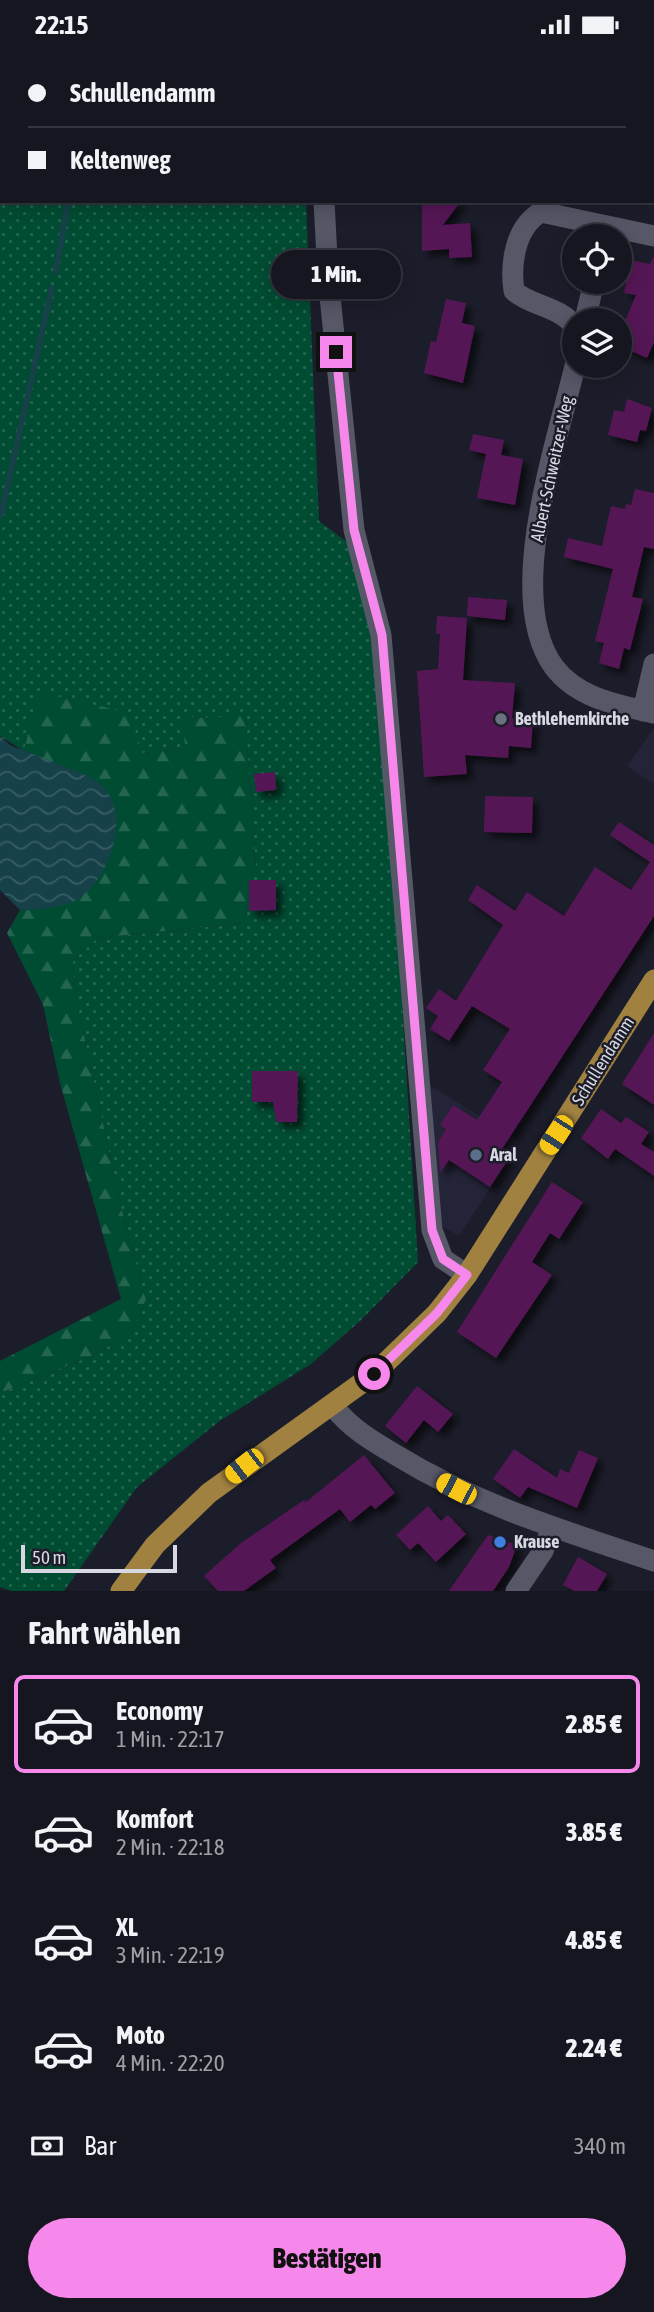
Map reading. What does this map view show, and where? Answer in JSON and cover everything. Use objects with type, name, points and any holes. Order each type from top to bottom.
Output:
[{"type":"main road","name":"Schullendamm","points":[[121,1591],[155,1545],[209,1493],[262,1452],[333,1406],[401,1350],[437,1313],[467,1275],[654,980]]},
{"type":"street","points":[[324,203],[328,277],[354,530],[382,635],[432,1230],[443,1259],[467,1275]]},
{"type":"street","points":[[562,316],[525,301],[514,291],[512,277],[521,229],[541,212],[581,224]]},
{"type":"street","points":[[632,234],[654,236]]},
{"type":"street","name":"Albert-Schweitzer-Weg","points":[[572,378],[535,537],[533,577],[537,627],[542,647],[555,669],[572,684],[610,703],[648,712]]},
{"type":"street","points":[[648,712],[654,664]]},
{"type":"street","points":[[333,1406],[344,1420],[363,1435],[435,1479],[476,1499],[654,1561]]},
{"type":"street","points":[[516,1591],[542,1551],[552,1527]]},
{"type":"shaded area","points":[[654,728],[654,784],[627,766]]},
{"type":"shaded area","points":[[428,1084],[517,1140],[515,1150],[459,1236],[437,1223]]},
{"type":"green space","points":[[0,203],[306,203],[319,521],[348,543],[374,638],[393,856],[418,1262],[360,1321],[311,1364],[221,1420],[137,1487],[64,1591],[11,1591],[0,1587],[0,1393],[91,1356],[132,1333],[146,1299],[122,1211],[76,999],[73,960],[98,938],[244,923],[256,868],[245,715],[184,717],[185,749],[142,753],[39,692],[24,751],[0,736]]},
{"type":"green space","points":[[38,692],[130,713],[142,753],[185,749],[183,717],[215,718],[245,714],[256,869],[244,923],[98,938],[73,960],[76,999],[122,1211],[146,1299],[132,1333],[91,1356],[0,1393],[0,1361],[121,1299],[60,1083],[43,1005],[7,933],[20,910],[33,909],[51,763],[24,751]]},
{"type":"water","points":[[0,736],[10,745],[92,779],[109,795],[115,810],[114,844],[100,876],[90,889],[72,902],[20,910],[0,890]]},
{"type":"building","points":[[422,203],[460,203],[443,225],[470,223],[472,257],[449,258],[449,249],[422,251]]},
{"type":"building","points":[[654,255],[654,342],[647,358],[632,351],[631,308],[636,295],[630,294],[632,260],[650,264]]},
{"type":"building","points":[[446,299],[466,303],[462,323],[475,326],[463,383],[424,373],[431,341],[436,342]]},
{"type":"building","points":[[627,399],[652,408],[646,431],[640,430],[637,442],[608,435],[614,410],[624,412]]},
{"type":"building","points":[[473,434],[504,440],[501,455],[523,459],[515,505],[477,498],[486,454],[469,450]]},
{"type":"building","points":[[635,489],[654,493],[654,549],[644,547],[632,597],[643,599],[630,650],[624,648],[619,669],[599,663],[604,643],[595,641],[613,569],[564,557],[568,538],[602,546],[611,506],[625,509],[626,504],[631,505]]},
{"type":"building","points":[[468,597],[507,600],[505,620],[467,616]]},
{"type":"building","points":[[437,616],[467,618],[463,680],[515,683],[512,718],[533,720],[531,748],[509,746],[508,758],[465,755],[467,774],[424,777],[417,671],[438,669],[440,634],[436,634]]},
{"type":"building","points":[[275,772],[276,790],[256,792],[254,774]]},
{"type":"building","points":[[485,796],[533,797],[532,833],[484,832]]},
{"type":"building","points":[[619,822],[654,845],[654,916],[500,1152],[509,1158],[490,1187],[449,1160],[440,1173],[438,1142],[446,1129],[440,1125],[453,1105],[477,1120],[502,1082],[483,1070],[510,1029],[472,1006],[449,1041],[430,1029],[438,1016],[426,1008],[439,989],[456,1001],[503,925],[468,900],[477,885],[515,911],[527,892],[564,916],[595,867],[631,890],[650,862],[610,835]]},
{"type":"building","points":[[249,880],[276,880],[276,910],[249,911]]},
{"type":"building","points":[[654,1033],[654,1105],[622,1084]]},
{"type":"building","points":[[252,1071],[298,1071],[297,1122],[276,1122],[273,1102],[252,1102]]},
{"type":"building","points":[[601,1109],[621,1123],[626,1117],[649,1132],[641,1144],[654,1152],[654,1176],[615,1149],[608,1159],[581,1138]]},
{"type":"building","points":[[552,1182],[583,1202],[559,1239],[550,1233],[532,1262],[552,1275],[496,1358],[457,1332]]},
{"type":"building","points":[[417,1386],[453,1414],[438,1432],[424,1420],[406,1443],[385,1426]]},
{"type":"building","points":[[514,1449],[557,1478],[560,1469],[569,1473],[579,1450],[598,1458],[577,1508],[528,1487],[520,1498],[493,1479]]},
{"type":"building","points":[[364,1455],[395,1493],[375,1509],[371,1505],[350,1522],[340,1509],[270,1560],[276,1568],[244,1591],[218,1591],[204,1576],[241,1543],[304,1500],[306,1502]]},
{"type":"building","points":[[428,1506],[441,1521],[448,1515],[466,1534],[436,1562],[418,1543],[410,1550],[396,1535]]},
{"type":"building","points":[[488,1535],[517,1545],[509,1567],[493,1591],[449,1591]]},
{"type":"building","points":[[578,1557],[607,1574],[597,1591],[574,1591],[563,1585]]},
{"type":"waterway","points":[[56,271],[68,203]]},
{"type":"waterway","points":[[1,515],[52,288]]},
{"type":"place","name":"Bethlehemkirche","points":[[501,719]]},
{"type":"place","name":"Aral","points":[[476,1155]]},
{"type":"place","name":"Krause","points":[[500,1542]]},
{"type":"route","points":[[336,352],[354,530],[382,635],[432,1230],[443,1259],[467,1275],[437,1313],[374,1374]]}]
